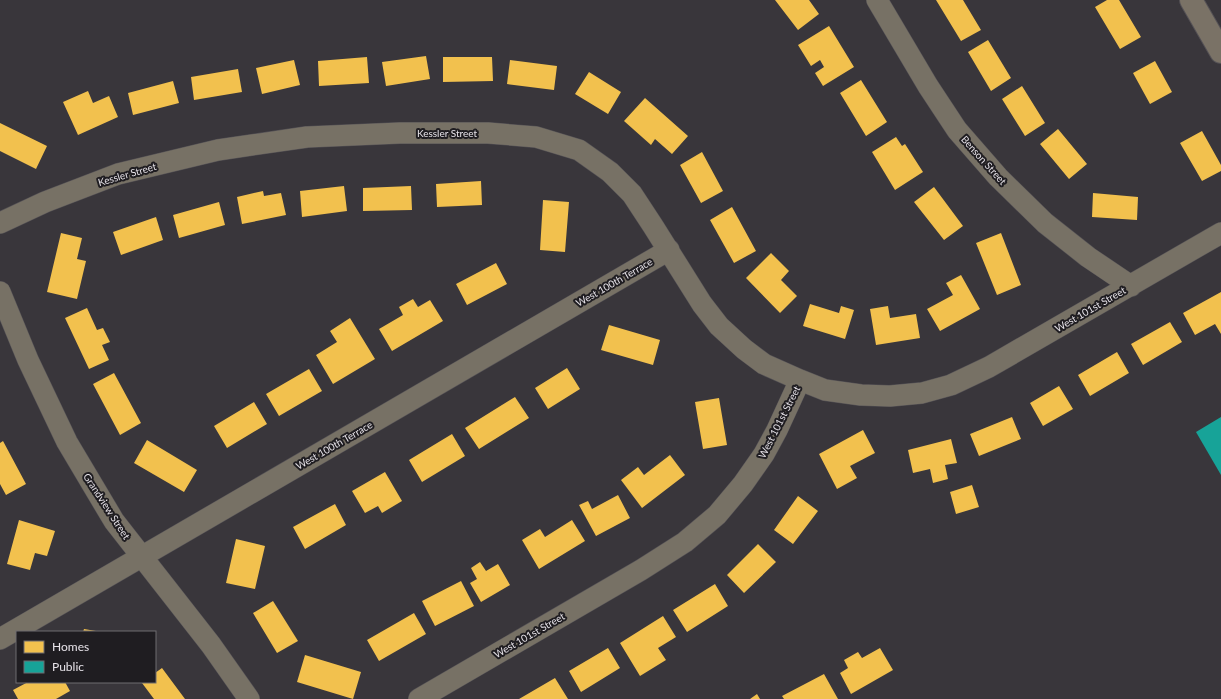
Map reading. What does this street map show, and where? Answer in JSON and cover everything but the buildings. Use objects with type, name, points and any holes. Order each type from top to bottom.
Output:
[{"type":"main road","points":[[1191,0],[1221,52]]},
{"type":"street","name":"Benson Street","points":[[877,0],[928,86],[957,130],[998,177],[1045,223],[1088,257],[1131,286]]},
{"type":"street","name":"Kessler Street","points":[[0,223],[45,202],[118,174],[218,150],[307,137],[400,133],[488,133],[536,138],[579,150],[610,172],[632,194],[654,226],[702,304],[719,326],[744,349],[764,364],[800,380]]},
{"type":"street","name":"West 101st Street","points":[[419,699],[634,574],[685,542],[717,515],[743,484],[764,454],[800,380],[825,390],[861,395],[890,396],[922,393],[951,385],[989,367],[1221,233]]},
{"type":"street","name":"West 100th Terrace","points":[[0,639],[669,250]]},
{"type":"street","name":"Grandview Street","points":[[0,292],[28,360],[67,442],[114,521],[211,645],[249,699]]}]
